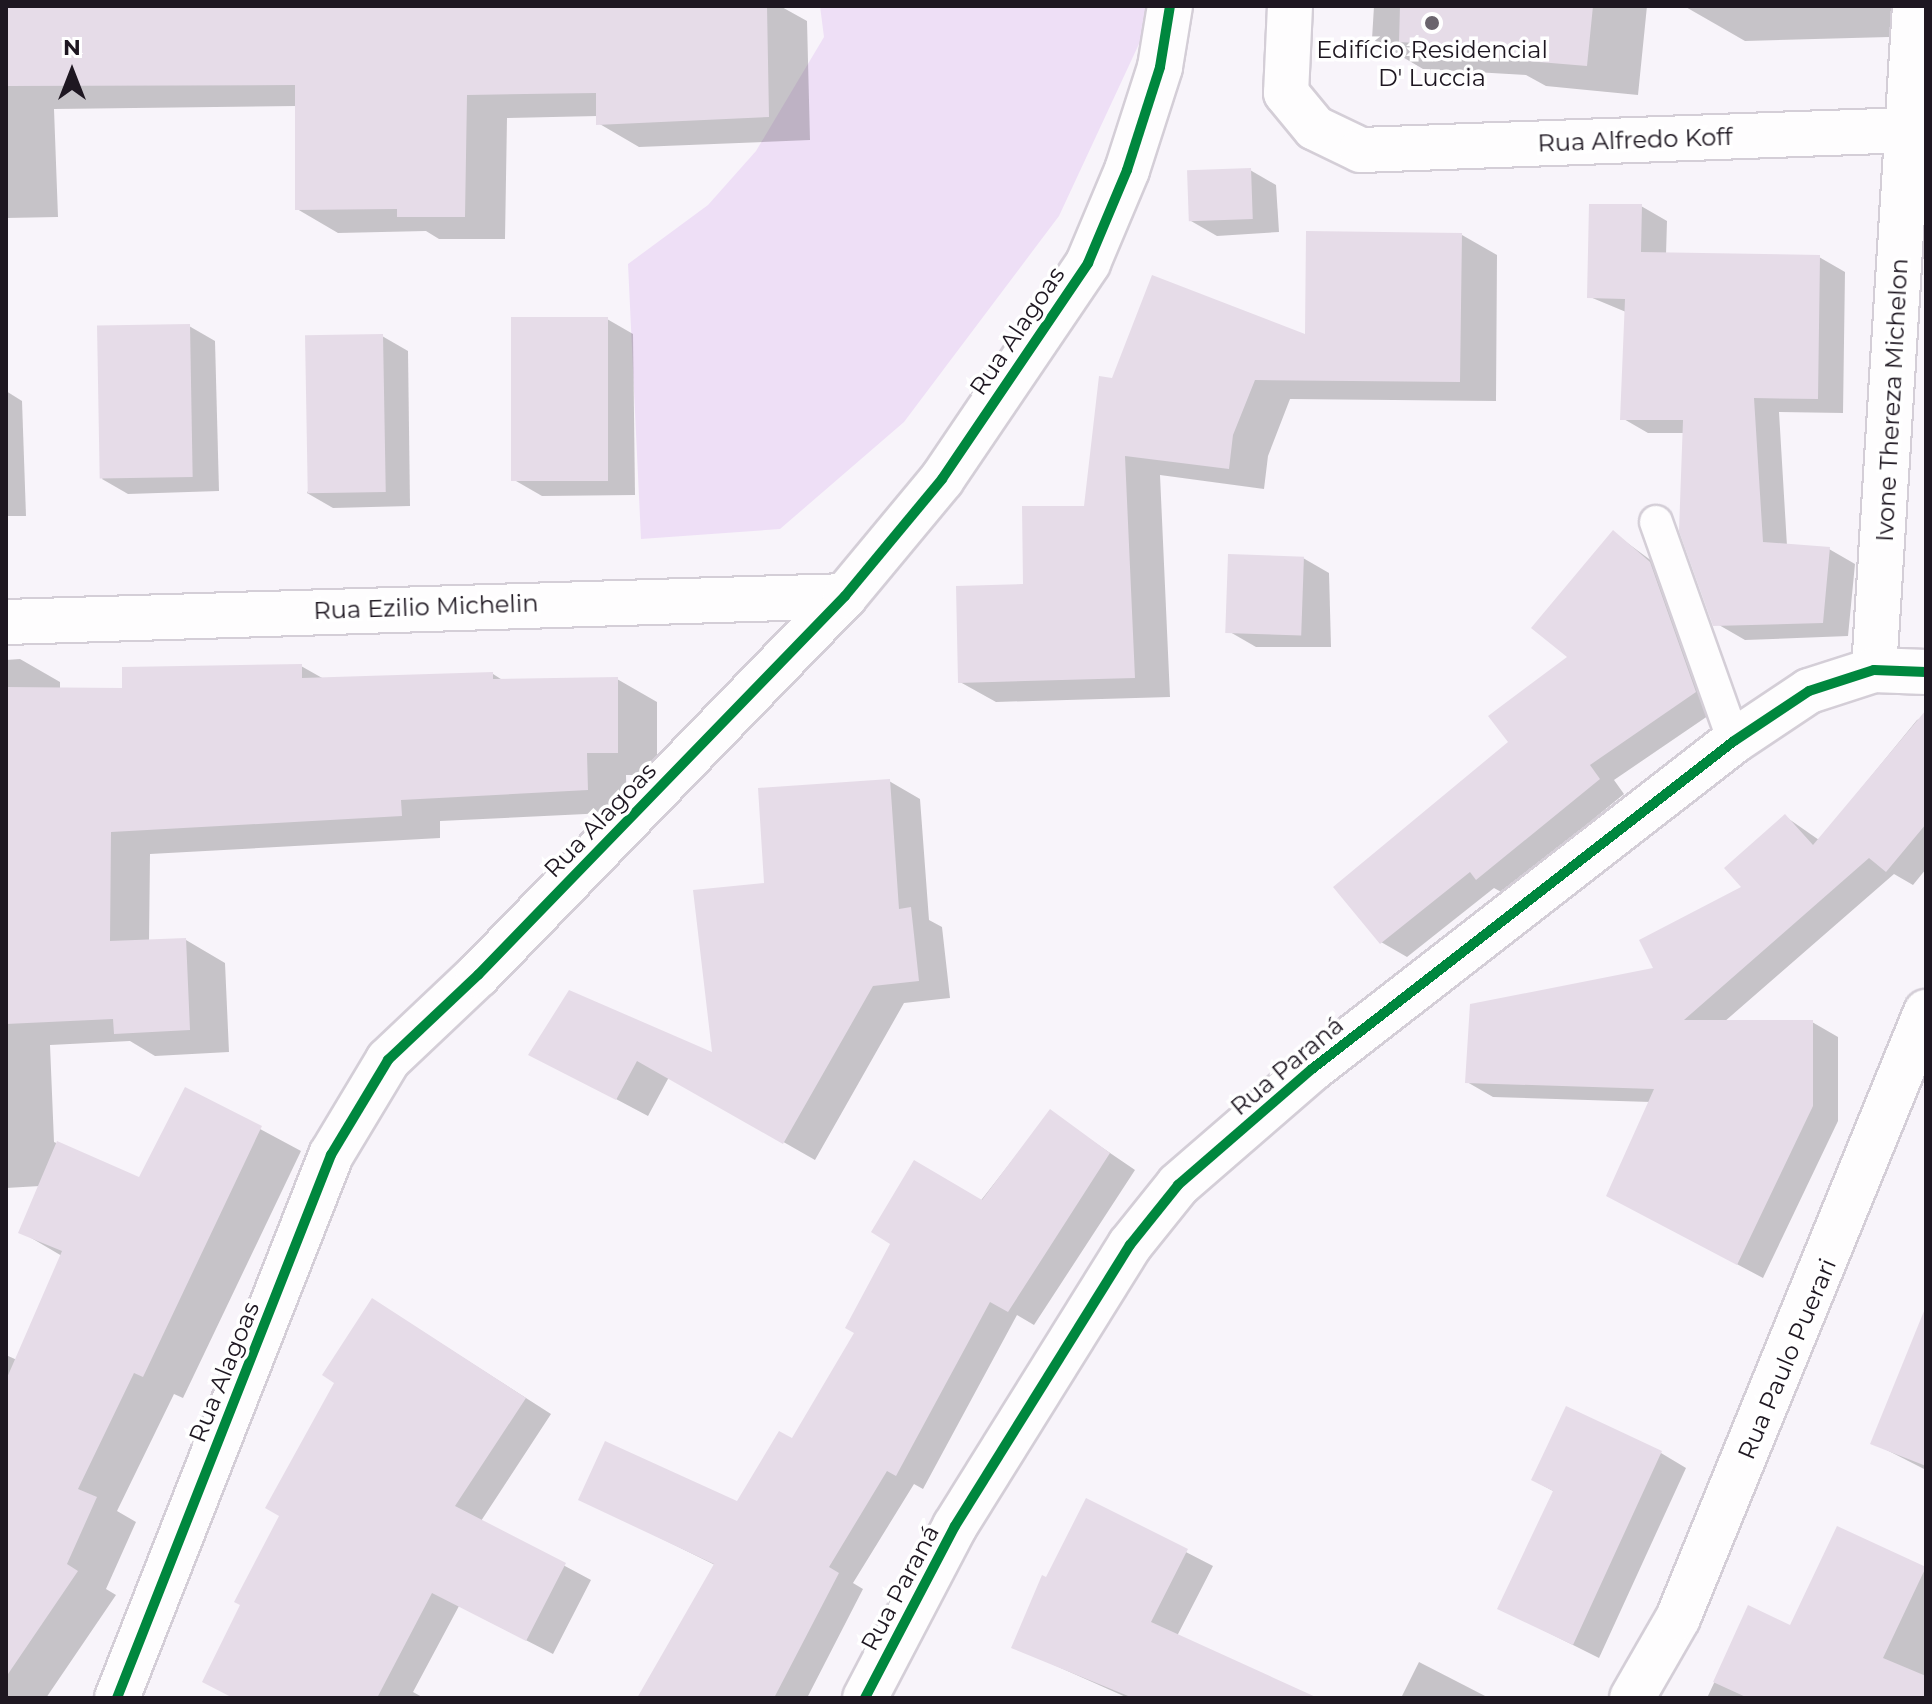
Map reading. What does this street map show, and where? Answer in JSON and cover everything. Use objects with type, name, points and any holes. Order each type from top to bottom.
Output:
[{"type":"street","name":"Rua Alagoas","points":[[117,1698],[331,1155],[388,1060],[478,975],[845,596],[942,479],[1088,263],[1146,111],[1160,67],[1170,6]]},
{"type":"street","name":"Rua Alfredo Koff","points":[[1290,6],[1286,93],[1315,128],[1361,150],[1908,130]]},
{"type":"street","name":"Ivone Thereza Michelon","points":[[1874,670],[1915,6]]},
{"type":"street","name":"Rua Ezilio Michelin","points":[[6,622],[845,596]]},
{"type":"street","name":"Rua Paraná","points":[[865,1698],[955,1526],[1130,1245],[1178,1185],[1312,1069],[1734,741],[1809,691],[1874,670],[1926,672]]},
{"type":"street","name":"Rua Paulo Puerari","points":[[1632,1698],[1678,1618],[1926,1012]]},
{"type":"lane","points":[[1656,522],[1734,741]]},
{"type":"shaded area","points":[[820,6],[1145,6],[1145,31],[1059,216],[904,422],[780,529],[641,539],[628,264],[708,205],[756,151],[824,37]]},
{"type":"building","points":[[6,6],[767,6],[769,117],[596,125],[596,93],[467,95],[465,217],[397,217],[397,209],[295,210],[295,85],[6,86]]},
{"type":"building","points":[[1400,6],[1593,6],[1587,66],[1493,58],[1494,48],[1399,42]]},
{"type":"building","points":[[1251,168],[1253,219],[1189,221],[1187,170]]},
{"type":"building","points":[[1589,204],[1642,204],[1641,252],[1820,255],[1818,399],[1754,398],[1763,542],[1830,547],[1823,623],[1713,626],[1679,531],[1683,420],[1620,420],[1625,299],[1587,298]]},
{"type":"building","points":[[1306,231],[1462,233],[1460,382],[1255,380],[1233,435],[1229,469],[1125,456],[1135,678],[958,683],[956,586],[1023,584],[1022,506],[1084,506],[1099,376],[1112,378],[1152,275],[1305,334]]},
{"type":"building","points":[[511,317],[608,317],[608,481],[511,481]]},
{"type":"building","points":[[190,324],[193,477],[100,479],[97,326]]},
{"type":"building","points":[[383,334],[386,492],[308,493],[305,335]]},
{"type":"building","points":[[1613,530],[1650,562],[1696,692],[1590,765],[1600,779],[1476,880],[1470,872],[1380,944],[1333,887],[1508,742],[1488,716],[1567,657],[1531,628]]},
{"type":"building","points":[[1228,554],[1304,557],[1301,636],[1225,633]]},
{"type":"building","points":[[302,664],[302,678],[493,672],[493,679],[618,677],[618,753],[587,753],[588,790],[401,800],[402,816],[111,832],[110,941],[186,938],[190,1030],[114,1034],[113,1019],[6,1024],[6,687],[122,688],[122,667]]},
{"type":"building","points":[[1926,710],[1926,824],[1886,872],[1869,858],[1684,1020],[1813,1020],[1813,1106],[1737,1265],[1606,1196],[1654,1089],[1465,1083],[1470,1004],[1653,968],[1639,940],[1741,887],[1724,868],[1785,814],[1813,845]]},
{"type":"building","points":[[890,779],[899,909],[911,907],[919,981],[873,986],[783,1144],[637,1061],[616,1100],[528,1055],[569,990],[712,1052],[693,890],[764,883],[758,788]]},
{"type":"building","points":[[185,1087],[262,1126],[143,1377],[134,1373],[78,1489],[97,1497],[67,1564],[78,1571],[6,1677],[6,1380],[62,1251],[18,1233],[57,1141],[139,1177]]},
{"type":"building","points":[[1050,1109],[1110,1153],[1008,1312],[990,1302],[896,1476],[887,1471],[829,1567],[839,1573],[774,1698],[637,1698],[714,1564],[578,1500],[605,1441],[737,1501],[779,1431],[792,1438],[854,1333],[845,1328],[890,1244],[871,1232],[914,1160],[982,1200]]},
{"type":"building","points":[[372,1298],[526,1398],[455,1506],[566,1563],[526,1641],[432,1593],[377,1698],[233,1698],[202,1682],[240,1605],[234,1602],[279,1516],[265,1508],[334,1383],[322,1375]]},
{"type":"building","points":[[1926,1311],[1926,1466],[1870,1444]]},
{"type":"building","points":[[1566,1406],[1662,1451],[1573,1645],[1497,1609],[1553,1491],[1531,1480]]},
{"type":"building","points":[[1086,1498],[1188,1549],[1151,1622],[1318,1698],[1133,1698],[1011,1648],[1042,1575],[1046,1577]]},
{"type":"building","points":[[1837,1526],[1926,1567],[1883,1658],[1926,1676],[1926,1698],[1748,1698],[1713,1682],[1748,1605],[1790,1625]]},
{"type":"cycle path","points":[[117,1698],[331,1155],[388,1060],[478,975],[845,596],[942,479],[1088,263],[1127,170],[1160,67],[1170,6]]},
{"type":"cycle path","points":[[865,1698],[955,1526],[1130,1245],[1178,1185],[1312,1069],[1734,741],[1809,691],[1874,670],[1926,672]]},
{"type":"place","name":"Edifício Residencial D' Luccia","points":[[1432,23]]}]
